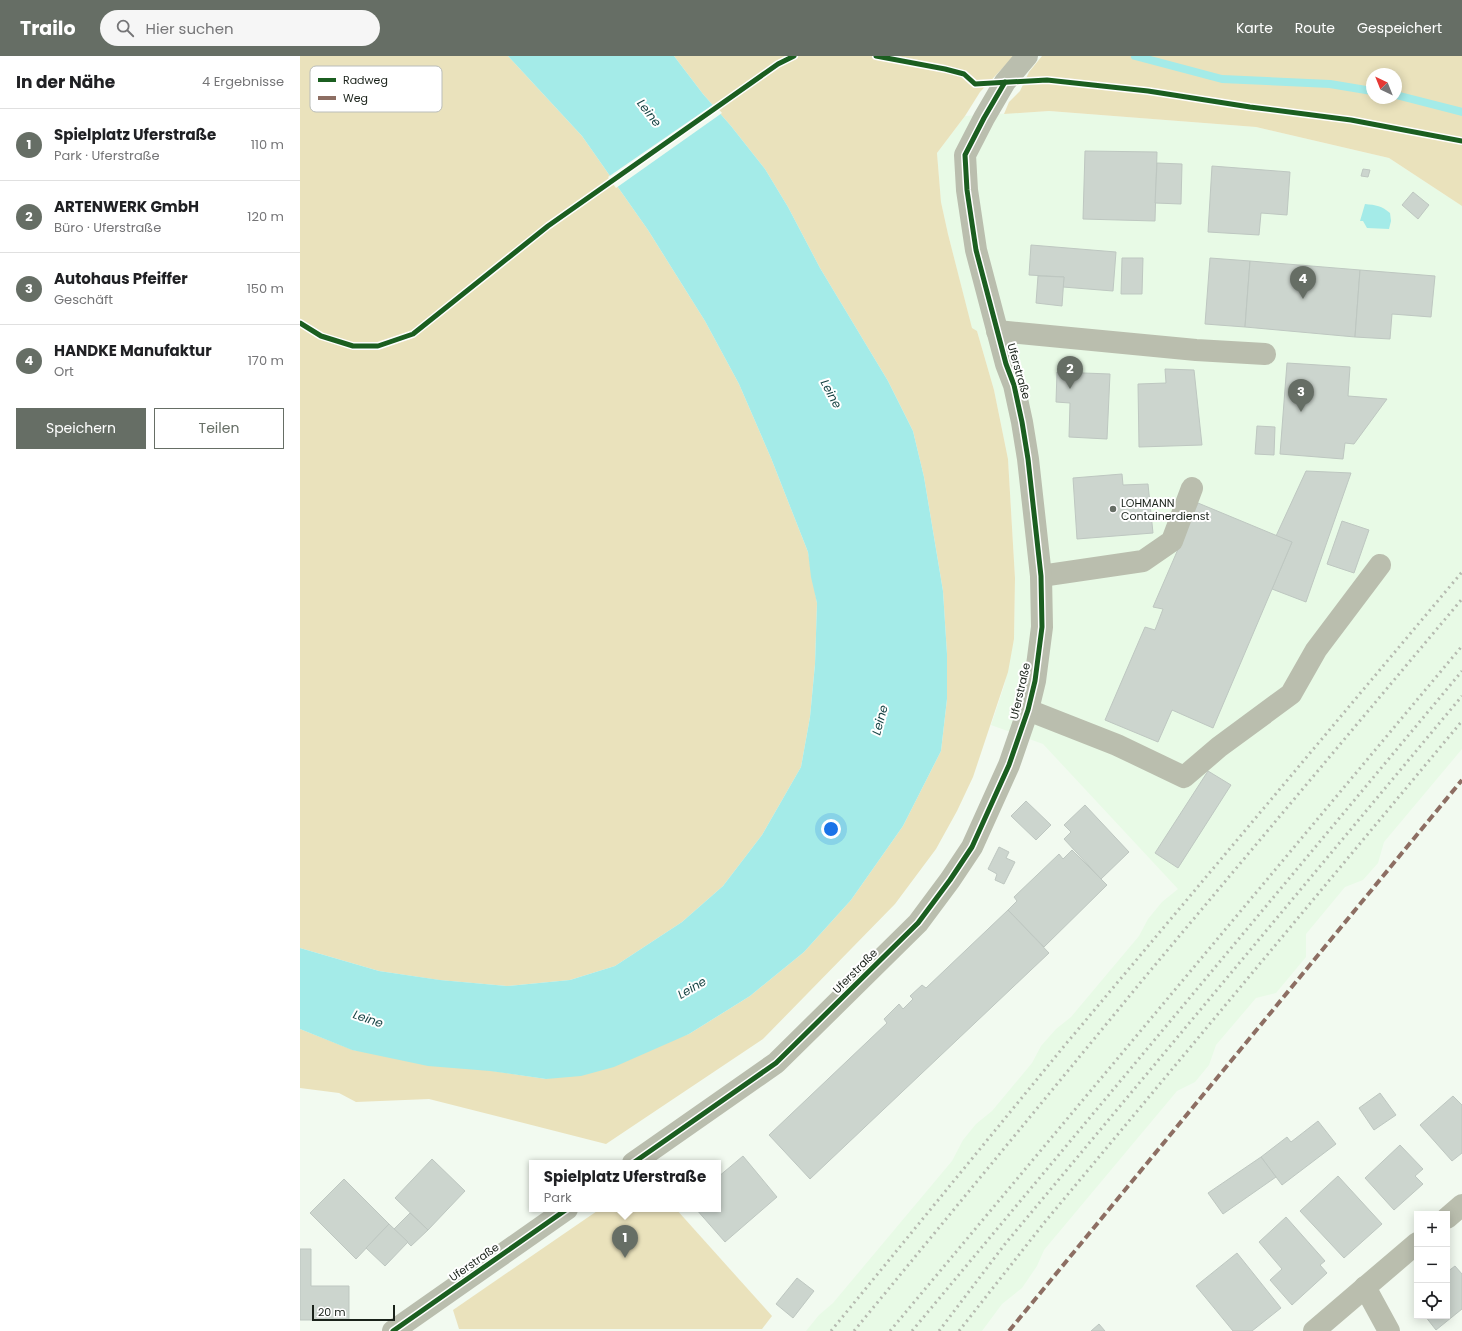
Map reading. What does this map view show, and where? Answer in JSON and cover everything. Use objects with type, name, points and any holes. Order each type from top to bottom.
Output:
[{"type":"street","name":"Uferstraße","points":[[637,1160],[776,1063],[918,923],[950,880],[972,846],[1009,765],[1028,710],[1035,681],[1042,627],[1041,576],[1028,459],[1022,422],[1014,385],[1006,364],[976,250],[967,190],[965,155],[1005,82],[1028,56]]},
{"type":"street","points":[[997,331],[1196,350],[1265,354]]},
{"type":"street","points":[[1041,576],[1143,561],[1172,541],[1192,488]]},
{"type":"street","points":[[1028,710],[1117,745],[1184,777],[1219,747],[1291,694],[1316,650],[1380,565]]},
{"type":"street","points":[[1450,1215],[1462,1205]]},
{"type":"street","name":"Uferstraße","points":[[393,1331],[563,1212]]},
{"type":"street","points":[[1314,1331],[1414,1246]]},
{"type":"street","points":[[1365,1287],[1390,1331]]},
{"type":"shaded area","points":[[300,56],[508,56],[582,136],[648,230],[705,321],[739,384],[771,458],[808,552],[817,603],[815,664],[810,717],[801,767],[762,835],[723,886],[682,922],[615,966],[570,980],[507,986],[439,980],[379,971],[300,948]]},
{"type":"shaded area","points":[[674,56],[1014,56],[980,92],[965,116],[937,153],[941,202],[948,234],[972,328],[977,331],[994,390],[1008,459],[1015,578],[1014,639],[1008,672],[973,777],[957,811],[936,849],[895,904],[763,1039],[606,1144],[429,1099],[356,1102],[339,1093],[300,1088],[300,1029],[353,1050],[546,1079],[689,1034],[750,996],[804,952],[851,900],[903,826],[941,751],[947,699],[947,654],[943,591],[924,477],[913,431],[888,381],[820,268],[788,207],[765,169],[703,94]]},
{"type":"shaded area","points":[[1042,56],[1462,56],[1462,206],[1389,158],[1256,127],[1049,111],[1004,114],[1009,102],[1020,91],[1029,72]]},
{"type":"shaded area","points":[[1049,111],[1256,127],[1389,158],[1462,206],[1462,749],[1384,842],[1378,863],[1363,880],[1345,887],[1306,934],[1306,957],[1276,993],[1256,998],[1216,1045],[1209,1065],[1195,1082],[1177,1091],[1044,1250],[1037,1266],[1022,1288],[1002,1304],[982,1331],[806,1331],[819,1315],[833,1303],[952,1161],[963,1140],[976,1124],[992,1111],[1032,1063],[1041,1046],[1056,1029],[1071,1017],[1139,936],[1148,919],[1162,902],[1178,889],[1043,744],[991,725],[1004,686],[1014,639],[1015,578],[1008,459],[994,390],[977,331],[972,329],[948,234],[941,202],[937,153],[965,116]]},
{"type":"shaded area","points":[[596,1212],[679,1212],[772,1316],[762,1329],[459,1329],[453,1310]]},
{"type":"water","name":"Leine","points":[[508,56],[674,56],[703,94],[765,169],[788,207],[820,268],[888,381],[913,431],[924,477],[943,591],[947,654],[947,699],[941,751],[903,826],[851,900],[804,952],[750,996],[689,1034],[614,1067],[581,1076],[546,1079],[490,1071],[428,1066],[352,1050],[300,1029],[300,948],[379,971],[440,980],[507,986],[570,980],[615,966],[682,922],[723,886],[762,835],[801,767],[810,717],[815,664],[817,603],[811,577],[808,552],[771,458],[739,384],[705,321],[648,230],[582,136]]},
{"type":"water","points":[[1365,204],[1379,206],[1390,213],[1391,221],[1389,229],[1367,228],[1363,221],[1360,221]]},
{"type":"pier","points":[[714,104],[722,113],[616,188],[608,177]]},
{"type":"building","points":[[1085,151],[1157,152],[1155,221],[1083,219]]},
{"type":"building","points":[[1157,163],[1182,164],[1181,204],[1155,203]]},
{"type":"building","points":[[1212,166],[1290,172],[1287,215],[1261,213],[1259,235],[1208,232]]},
{"type":"building","points":[[1363,169],[1370,170],[1368,177],[1361,176]]},
{"type":"building","points":[[1413,192],[1429,205],[1418,219],[1402,205]]},
{"type":"building","points":[[1031,245],[1116,252],[1113,291],[1063,287],[1064,277],[1029,275]]},
{"type":"building","points":[[1122,258],[1143,258],[1142,294],[1121,294]]},
{"type":"building","points":[[1210,258],[1250,261],[1245,327],[1205,324]]},
{"type":"building","points":[[1250,261],[1360,270],[1355,337],[1245,327]]},
{"type":"building","points":[[1360,270],[1435,276],[1431,317],[1392,314],[1390,339],[1355,337]]},
{"type":"building","points":[[1038,276],[1064,277],[1062,306],[1036,303]]},
{"type":"building","points":[[1287,363],[1350,367],[1348,396],[1387,399],[1354,444],[1345,443],[1343,459],[1280,454]]},
{"type":"building","points":[[1165,369],[1194,370],[1202,445],[1139,447],[1138,384],[1166,383]]},
{"type":"building","points":[[1057,372],[1110,374],[1107,439],[1069,437],[1070,403],[1056,402]]},
{"type":"building","points":[[1257,426],[1275,427],[1274,455],[1255,454]]},
{"type":"building","points":[[1306,471],[1351,473],[1306,602],[1272,589],[1292,542],[1276,536]]},
{"type":"building","name":"LOHMANN Containerdienst","points":[[1122,474],[1123,485],[1148,484],[1153,533],[1077,539],[1073,478]]},
{"type":"building","points":[[1198,503],[1292,542],[1213,728],[1172,710],[1158,742],[1105,720],[1145,627],[1155,630],[1163,609],[1153,607]]},
{"type":"building","points":[[1342,521],[1369,530],[1354,573],[1327,564]]},
{"type":"building","points":[[1208,771],[1231,785],[1178,868],[1155,853]]},
{"type":"building","points":[[1026,801],[1051,825],[1036,840],[1011,816]]},
{"type":"building","points":[[1085,805],[1129,852],[1101,879],[1064,839],[1071,832],[1064,825]]},
{"type":"building","points":[[999,847],[1009,852],[1006,858],[1015,862],[1004,884],[995,880],[997,874],[988,869]]},
{"type":"building","points":[[1072,850],[1107,885],[1044,947],[1008,910],[1017,901],[1014,897],[1059,854],[1063,859]]},
{"type":"building","points":[[1008,910],[1049,953],[810,1179],[769,1135],[887,1023],[884,1019],[899,1004],[903,1009],[913,999],[910,996],[922,985],[926,988]]},
{"type":"building","points":[[1380,1093],[1396,1115],[1374,1130],[1359,1108]]},
{"type":"building","points":[[1453,1096],[1462,1105],[1462,1153],[1452,1161],[1420,1125]]},
{"type":"building","points":[[1318,1121],[1336,1144],[1282,1185],[1261,1157],[1287,1137],[1291,1142]]},
{"type":"building","points":[[1400,1145],[1423,1169],[1415,1176],[1423,1184],[1394,1210],[1365,1178]]},
{"type":"building","points":[[743,1156],[777,1197],[725,1242],[699,1212],[721,1212],[721,1174]]},
{"type":"building","points":[[1261,1157],[1276,1177],[1223,1214],[1208,1193]]},
{"type":"building","points":[[432,1159],[465,1191],[428,1230],[395,1198]]},
{"type":"building","points":[[1338,1176],[1382,1224],[1344,1258],[1300,1211]]},
{"type":"building","points":[[344,1179],[389,1224],[356,1259],[310,1213]]},
{"type":"building","points":[[410,1213],[428,1230],[411,1246],[394,1229]]},
{"type":"building","points":[[1286,1217],[1325,1261],[1320,1265],[1327,1273],[1292,1305],[1270,1280],[1282,1269],[1259,1242]]},
{"type":"building","points":[[389,1224],[408,1242],[385,1266],[366,1248]]},
{"type":"building","points":[[300,1249],[311,1249],[311,1286],[349,1286],[349,1320],[300,1320]]},
{"type":"building","points":[[1237,1253],[1281,1308],[1252,1331],[1233,1331],[1196,1286]]},
{"type":"building","points":[[1455,1266],[1462,1274],[1462,1309],[1450,1319],[1450,1283],[1450,1270]]},
{"type":"building","points":[[797,1278],[814,1291],[793,1318],[776,1304]]},
{"type":"building","points":[[1427,1319],[1450,1319],[1436,1330]]},
{"type":"building","points":[[1099,1324],[1105,1331],[1091,1331]]},
{"type":"waterway","points":[[1135,56],[1222,79],[1330,84],[1366,90]]},
{"type":"waterway","points":[[1402,97],[1462,112]]},
{"type":"railway","points":[[831,1331],[1065,1045],[1462,572]]},
{"type":"railway","points":[[854,1331],[1150,971],[1462,599]]},
{"type":"railway","points":[[890,1331],[1462,646]]},
{"type":"railway","points":[[912,1331],[1462,671]]},
{"type":"railway","points":[[939,1331],[1005,1244],[1462,696]]},
{"type":"railway","points":[[959,1331],[1044,1223],[1462,721]]},
{"type":"marked path","points":[[1009,1331],[1462,780]]},
{"type":"cycle path","points":[[300,323],[321,336],[353,346],[378,346],[413,334],[548,226],[778,64],[794,56]]},
{"type":"cycle path","points":[[876,56],[964,74],[975,84],[1047,80],[1148,91],[1250,107],[1351,120],[1462,141]]},
{"type":"cycle path","points":[[637,1160],[776,1063],[918,923],[972,847],[1009,765],[1028,710],[1035,681],[1042,627],[1041,576],[1028,459],[1014,385],[1006,364],[976,250],[967,190],[965,155],[1005,82]]},
{"type":"cycle path","points":[[393,1331],[563,1212]]},
{"type":"place","name":"HANDKE Manufaktur","points":[[1303,299]]},
{"type":"place","name":"ARTENWERK GmbH","points":[[1070,389]]},
{"type":"place","name":"Autohaus Pfeiffer","points":[[1301,412]]},
{"type":"place","name":"LOHMANN Containerdienst","points":[[1113,509]]},
{"type":"place","name":"Spielplatz Uferstraße","points":[[625,1258]]}]
